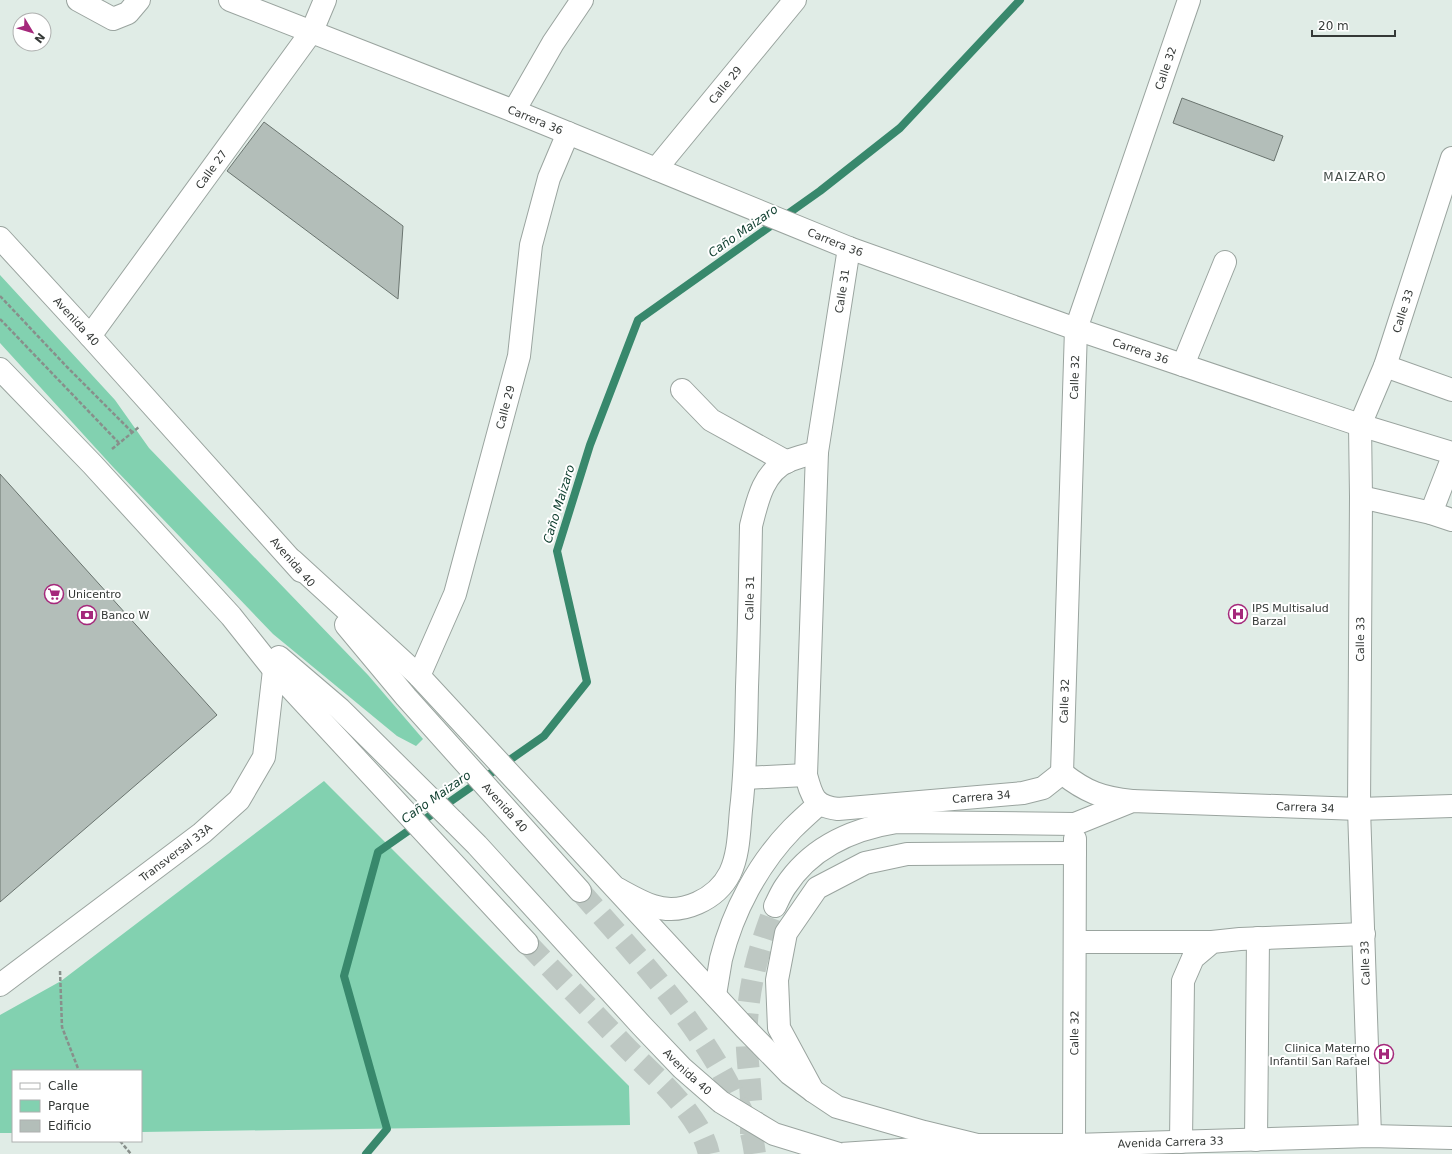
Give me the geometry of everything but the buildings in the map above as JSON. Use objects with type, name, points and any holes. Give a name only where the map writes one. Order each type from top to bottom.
[{"type":"main road","points":[[78,0],[113,19],[128,13],[139,0]]},
{"type":"main road","name":"Carrera 36","points":[[230,0],[514,111],[849,248],[1076,329],[1360,425],[1452,453]]},
{"type":"main road","name":"Calle 27","points":[[90,336],[312,31],[325,0]]},
{"type":"main road","points":[[514,111],[553,43],[582,0]]},
{"type":"main road","name":"Calle 29","points":[[656,169],[795,0]]},
{"type":"main road","name":"Calle 32","points":[[1062,773],[1076,329],[1189,0]]},
{"type":"main road","name":"Calle 29","points":[[419,676],[455,594],[519,356],[531,245],[549,178],[568,133]]},
{"type":"main road","name":"Calle 33","points":[[1370,1136],[1359,810],[1360,425],[1385,366],[1452,158]]},
{"type":"main road","name":"Avenida 40","points":[[0,238],[292,560],[406,697],[580,891]]},
{"type":"main road","name":"Calle 31","points":[[819,804],[813,798],[806,775],[818,452],[849,248]]},
{"type":"main road","points":[[1183,365],[1225,262]]},
{"type":"main road","points":[[1385,366],[1452,390]]},
{"type":"main road","points":[[0,369],[92,464],[231,616],[274,670],[527,943]]},
{"type":"main road","points":[[682,390],[711,420],[786,462]]},
{"type":"main road","name":"Calle 31","points":[[613,886],[654,907],[677,908],[688,906],[708,898],[730,873],[736,852],[745,778],[751,526],[759,496],[766,481],[772,473],[786,462],[818,452]]},
{"type":"main road","points":[[1431,513],[1452,459]]},
{"type":"main road","points":[[1361,497],[1431,513],[1452,520]]},
{"type":"main road","points":[[292,560],[419,676],[745,1028],[790,1074],[837,1107],[977,1145]]},
{"type":"main road","name":"Avenida 40","points":[[231,616],[340,709],[428,795],[477,845],[682,1068],[721,1102],[774,1134],[840,1154]]},
{"type":"main road","name":"Transversal 33A","points":[[0,985],[202,833],[239,800],[264,757],[274,670]]},
{"type":"main road","name":"Carrera 34","points":[[819,804],[838,808],[1023,793],[1043,788],[1062,773],[1077,785],[1094,794],[1113,799],[1132,801],[1359,810],[1452,806]]},
{"type":"main road","points":[[745,778],[806,775]]},
{"type":"main road","name":"Carrera 34","points":[[1075,824],[1132,801]]},
{"type":"main road","points":[[715,995],[726,944],[733,923],[748,889],[768,857],[792,829],[819,804]]},
{"type":"main road","points":[[775,906],[785,887],[799,870],[816,854],[834,842],[854,832],[875,826],[897,822],[1075,824]]},
{"type":"main road","name":"Calle 32","points":[[1074,1145],[1075,824]]},
{"type":"main road","points":[[813,1091],[779,1028],[777,980],[786,933],[817,888],[865,863],[907,854],[1075,853]]},
{"type":"main road","points":[[1075,942],[1212,942],[1258,938],[1364,934]]},
{"type":"main road","points":[[1256,1140],[1258,938]]},
{"type":"main road","points":[[1181,1142],[1183,981],[1193,958],[1212,942]]},
{"type":"main road","name":"Avenida Carrera 33","points":[[840,1154],[977,1145],[1074,1145],[1370,1136],[1452,1138]]},
{"type":"path","points":[[0,296],[67,367],[132,432]]},
{"type":"path","points":[[0,318],[119,443]]},
{"type":"path","points":[[92,464],[159,412]]},
{"type":"path","points":[[59,941],[62,1027],[79,1070]]},
{"type":"path","points":[[121,1142],[131,1154]]},
{"type":"green space","points":[[0,275],[115,400],[149,448],[368,675],[423,739],[416,746],[397,736],[273,634],[113,467],[0,343]]},
{"type":"green space","points":[[324,781],[629,1086],[630,1125],[142,1132],[142,1070],[12,1070],[12,1133],[0,1133],[0,1015],[61,981]]},
{"type":"waterway","name":"Caño Maizaro","points":[[366,1154],[387,1129],[344,976],[378,852],[544,736],[587,682],[557,551],[590,445],[638,320],[820,191],[900,128],[1020,0]]},
{"type":"tunnel","points":[[580,891],[662,986],[699,1036],[716,1062],[742,1111],[751,1133],[755,1154]]},
{"type":"tunnel","points":[[751,1134],[751,1104],[747,1041],[748,1006],[756,962],[775,906]]},
{"type":"tunnel","points":[[527,943],[675,1096],[696,1124],[704,1139],[709,1154]]},
{"type":"place","name":"Unicentro","points":[[54,594]]},
{"type":"place","name":"IPS Multisalud Barzal","points":[[1238,614]]},
{"type":"place","name":"Banco W","points":[[87,615]]},
{"type":"place","name":"Clinica Materno Infantil San Rafael","points":[[1384,1054]]},
{"type":"district","name":"MAIZARO","points":[[1355,177]]}]
